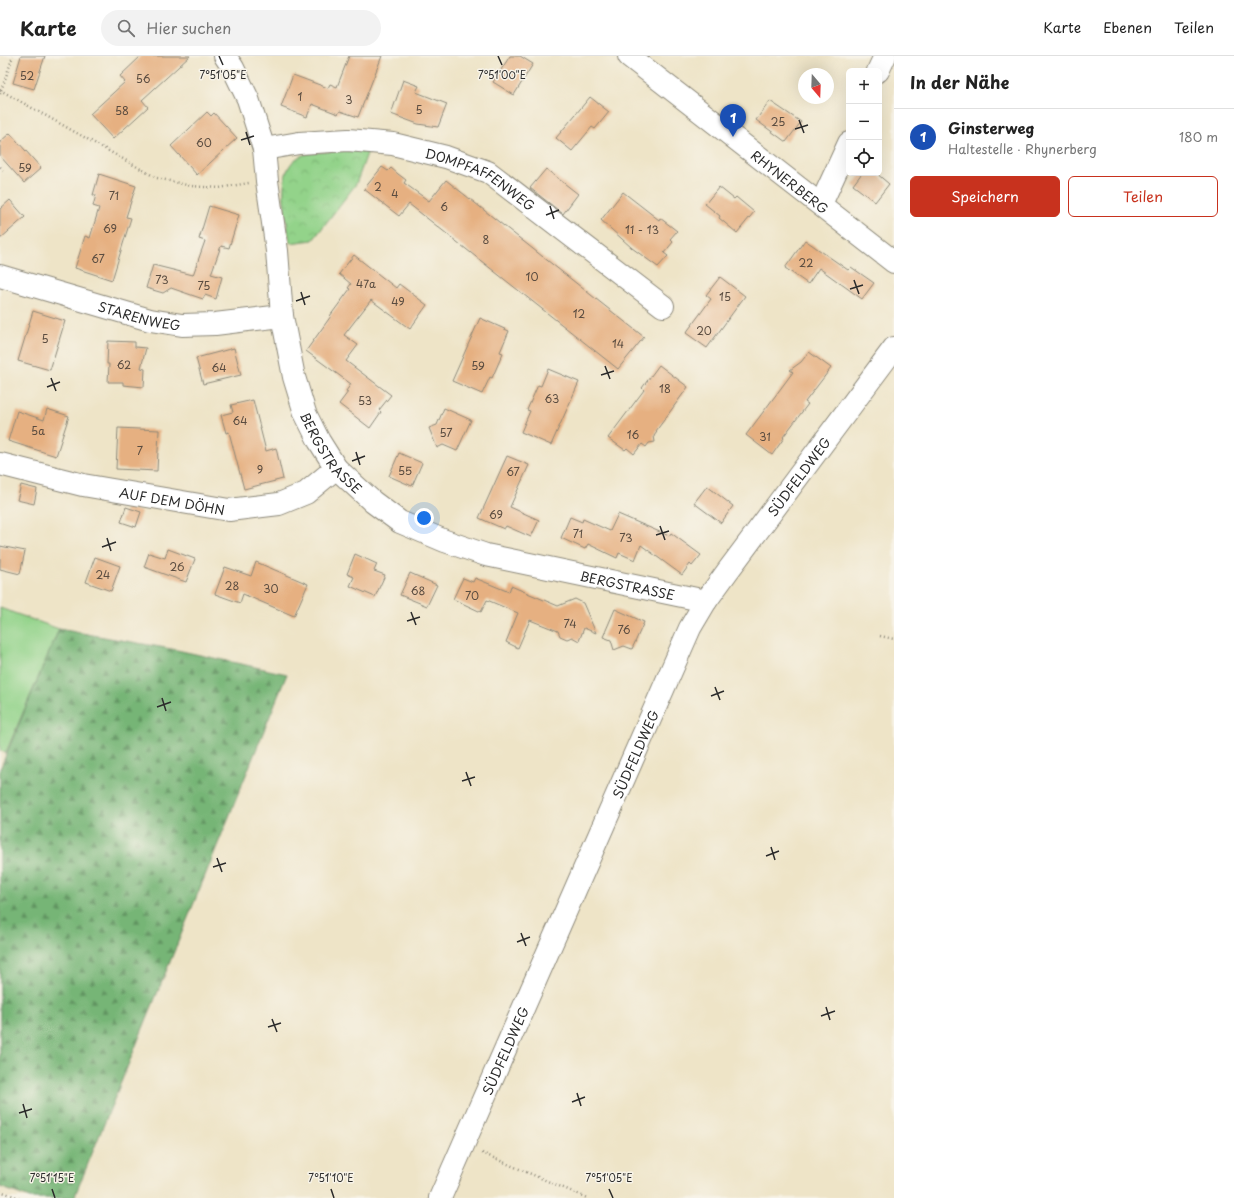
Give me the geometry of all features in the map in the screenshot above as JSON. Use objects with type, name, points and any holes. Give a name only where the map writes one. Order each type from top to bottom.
[{"type":"street","name":"BERGSTRASSE","points":[[225,56],[233,68],[248,99],[264,149],[267,181],[278,251],[282,316],[294,377],[305,413],[336,468],[374,502],[400,522],[445,541],[486,555],[706,601]]},
{"type":"street","name":"RHYNERBERG","points":[[629,56],[894,262]]},
{"type":"street","points":[[879,68],[885,56]]},
{"type":"street","name":"DOMPFAFFENWEG","points":[[264,149],[299,143],[348,140],[393,144],[446,156],[488,172],[663,306]]},
{"type":"street","points":[[821,204],[846,150]]},
{"type":"street","name":"STARENWEG","points":[[0,276],[150,320],[176,324],[215,324],[282,316]]},
{"type":"street","name":"SÜDFELDWEG","points":[[440,1198],[690,628],[706,601],[894,348]]},
{"type":"street","name":"AUF DEM DÖHN","points":[[0,464],[83,484],[229,510],[279,504],[306,493],[336,468]]},
{"type":"path","points":[[0,94],[13,56]]},
{"type":"path","points":[[1,90],[157,178],[191,186],[219,188],[267,181]]},
{"type":"path","points":[[0,167],[3,170]]},
{"type":"path","points":[[880,636],[894,639]]},
{"type":"path","points":[[463,1145],[587,1198]]},
{"type":"path","points":[[0,1191],[19,1198]]},
{"type":"green space","points":[[344,150],[368,151],[356,184],[313,240],[290,243],[284,194],[284,181],[287,170],[293,161],[303,155]]},
{"type":"green space","points":[[0,608],[59,629],[6,752],[0,751]]},
{"type":"green space","points":[[59,629],[177,650],[287,674],[74,1198],[30,1198],[0,1187],[0,769]]},
{"type":"building","points":[[21,56],[45,56],[34,89],[13,83]]},
{"type":"building","points":[[141,56],[190,56],[142,100],[148,107],[113,139],[90,114],[125,82],[120,76]]},
{"type":"building","points":[[349,56],[382,56],[358,117],[340,111],[338,114],[312,104],[307,117],[281,107],[293,75],[328,88],[330,84],[337,87]]},
{"type":"building","points":[[510,56],[520,56],[533,64],[514,95],[493,82]]},
{"type":"building","points":[[403,80],[419,86],[416,92],[447,104],[438,127],[418,124],[391,114]]},
{"type":"building","points":[[590,97],[609,112],[595,129],[592,127],[572,151],[556,138]]},
{"type":"building","points":[[770,101],[801,122],[786,142],[756,120]]},
{"type":"building","points":[[207,112],[211,116],[214,113],[237,138],[197,175],[171,146]]},
{"type":"building","points":[[10,133],[41,168],[24,183],[0,156],[0,142]]},
{"type":"building","points":[[382,167],[388,171],[391,168],[406,180],[404,183],[429,201],[446,180],[644,337],[618,369],[409,204],[399,216],[364,189]]},
{"type":"building","points":[[546,169],[578,194],[563,214],[530,188]]},
{"type":"building","points":[[99,174],[136,186],[126,217],[131,218],[112,280],[75,268],[85,236],[90,238],[99,208],[93,206],[96,195],[93,195]]},
{"type":"building","points":[[860,176],[880,176],[889,184],[875,202],[853,185]]},
{"type":"building","points":[[719,187],[734,199],[736,197],[754,212],[737,233],[705,204]]},
{"type":"building","points":[[623,192],[659,220],[660,218],[677,231],[670,239],[673,242],[664,253],[668,256],[658,267],[632,248],[601,220]]},
{"type":"building","points":[[10,200],[25,217],[0,239],[0,209]]},
{"type":"building","points":[[209,206],[239,215],[229,248],[221,246],[211,274],[222,277],[216,299],[205,295],[203,299],[171,288],[163,293],[146,288],[153,265],[193,275],[205,241],[199,239]]},
{"type":"building","points":[[805,240],[848,270],[851,267],[874,283],[862,299],[819,268],[808,284],[785,268]]},
{"type":"building","points":[[354,255],[396,288],[399,284],[427,305],[410,329],[371,300],[344,335],[358,345],[346,361],[391,395],[379,410],[381,412],[370,428],[339,404],[348,392],[346,391],[351,384],[306,351],[350,289],[348,288],[351,284],[339,274]]},
{"type":"building","points":[[720,277],[745,296],[707,348],[686,333],[711,299],[706,295]]},
{"type":"building","points":[[33,311],[65,321],[50,370],[18,361]]},
{"type":"building","points":[[480,318],[509,331],[500,352],[503,353],[492,378],[490,377],[482,394],[452,381]]},
{"type":"building","points":[[108,341],[135,342],[135,347],[146,348],[141,368],[145,369],[144,387],[123,385],[123,382],[108,382]]},
{"type":"building","points":[[234,348],[241,375],[203,384],[196,358]]},
{"type":"building","points":[[809,352],[831,368],[805,402],[808,404],[783,437],[784,438],[772,455],[746,435],[793,372],[790,370],[801,362]]},
{"type":"building","points":[[659,365],[688,387],[656,431],[657,432],[654,436],[655,442],[649,443],[646,447],[642,444],[634,454],[627,448],[625,450],[608,438],[644,390],[642,388]]},
{"type":"building","points":[[548,369],[579,382],[551,445],[521,432],[530,411],[527,410],[538,385],[541,386]]},
{"type":"building","points":[[253,400],[266,451],[276,448],[283,479],[244,489],[229,432],[226,433],[221,415],[233,412],[231,405]]},
{"type":"building","points":[[444,408],[471,420],[457,451],[443,445],[437,448],[429,428],[437,425]]},
{"type":"building","points":[[47,409],[69,416],[56,456],[8,441],[17,411],[44,420]]},
{"type":"building","points":[[118,428],[159,430],[157,471],[116,469]]},
{"type":"building","points":[[399,453],[422,463],[412,486],[389,476]]},
{"type":"building","points":[[507,456],[529,465],[510,507],[539,520],[531,537],[506,526],[504,529],[479,518]]},
{"type":"building","points":[[21,485],[37,489],[34,504],[17,500]]},
{"type":"building","points":[[707,486],[733,506],[721,523],[694,503]]},
{"type":"building","points":[[126,507],[141,512],[136,527],[121,522]]},
{"type":"building","points":[[618,514],[669,536],[671,533],[701,555],[692,566],[690,564],[682,575],[641,545],[635,560],[619,553],[617,558],[588,544],[585,549],[561,538],[570,517],[582,522],[583,519],[610,531]]},
{"type":"building","points":[[0,546],[25,551],[20,574],[0,569]]},
{"type":"building","points":[[168,549],[195,559],[186,582],[144,567],[149,553],[165,558]]},
{"type":"building","points":[[355,554],[377,564],[374,571],[385,575],[375,597],[350,586],[354,577],[347,574]]},
{"type":"building","points":[[95,557],[120,566],[111,591],[86,582]]},
{"type":"building","points":[[256,562],[308,584],[294,616],[243,594],[240,603],[215,594],[225,567],[251,576]]},
{"type":"building","points":[[410,573],[437,585],[427,606],[400,595]]},
{"type":"building","points":[[463,578],[473,582],[475,578],[509,592],[511,586],[558,606],[575,599],[583,603],[596,633],[584,628],[579,641],[572,637],[567,639],[560,636],[558,631],[530,620],[518,648],[506,642],[518,613],[487,600],[481,612],[453,599]]},
{"type":"building","points":[[615,609],[644,622],[632,649],[624,646],[614,650],[611,640],[603,637]]},
{"type":"place","name":"Ginsterweg","points":[[733,137]]}]
